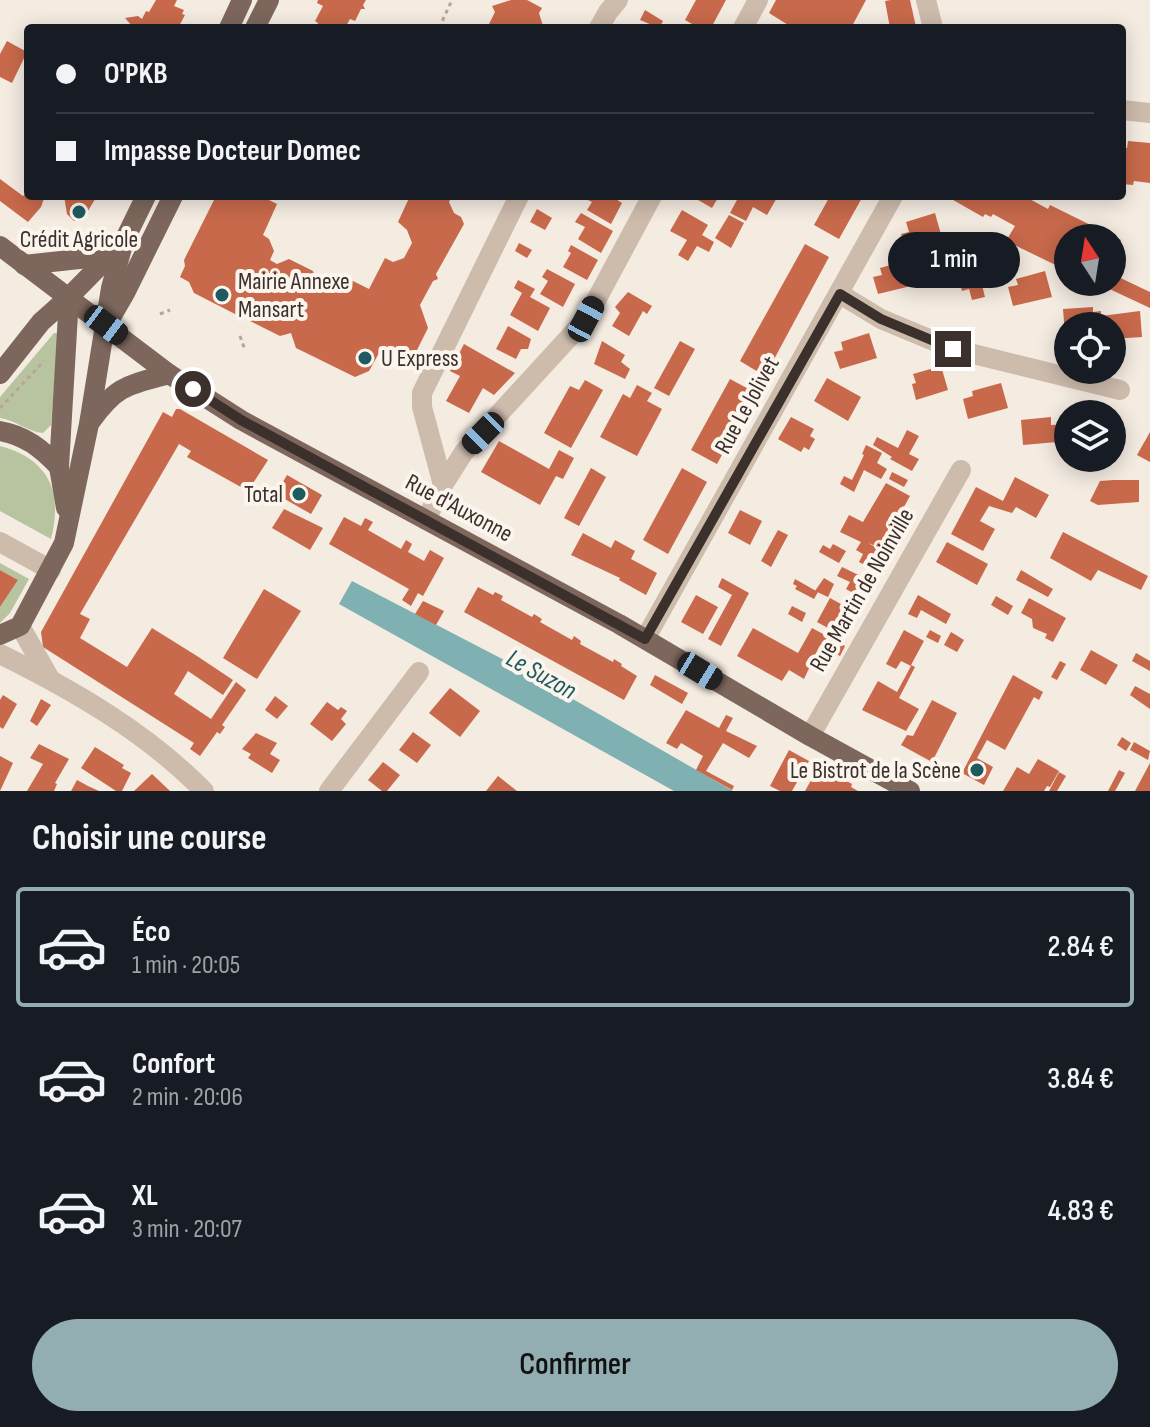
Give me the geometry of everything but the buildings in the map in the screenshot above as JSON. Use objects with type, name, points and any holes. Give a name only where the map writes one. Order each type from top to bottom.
[{"type":"main road","points":[[231,24],[242,0]]},
{"type":"main road","points":[[257,24],[269,0]]},
{"type":"main road","points":[[0,635],[20,626],[64,543],[89,424],[111,288],[124,241],[144,200]]},
{"type":"main road","points":[[106,325],[171,200]]},
{"type":"main road","points":[[0,374],[41,322],[124,241]]},
{"type":"main road","name":"Rue d'Auxonne","points":[[0,246],[169,374],[241,420],[645,639],[910,791]]},
{"type":"main road","points":[[24,265],[107,256]]},
{"type":"main road","points":[[68,525],[65,488],[59,467],[69,297]]},
{"type":"main road","points":[[89,424],[115,391],[169,374]]},
{"type":"main road","points":[[0,431],[36,445],[59,467]]},
{"type":"street","points":[[602,24],[618,0]]},
{"type":"street","points":[[745,24],[758,0]]},
{"type":"street","points":[[926,0],[932,24]]},
{"type":"street","points":[[1126,110],[1150,113]]},
{"type":"street","points":[[443,485],[422,407],[422,393],[517,200]]},
{"type":"street","points":[[426,520],[464,452],[586,319],[650,200]]},
{"type":"street","name":"Rue Le Jolivet","points":[[645,639],[891,200]]},
{"type":"street","points":[[840,294],[881,319],[953,349],[1120,390]]},
{"type":"street","points":[[428,466],[443,485]]},
{"type":"street","name":"Rue Martin de Noinville","points":[[810,736],[961,470]]},
{"type":"street","points":[[0,542],[51,570]]},
{"type":"street","points":[[20,626],[50,679]]},
{"type":"street","points":[[0,654],[50,679],[147,740],[204,791]]},
{"type":"street","points":[[329,791],[419,672]]},
{"type":"path","points":[[441,24],[452,0]]},
{"type":"path","points":[[160,314],[170,310]]},
{"type":"path","points":[[240,336],[245,350]]},
{"type":"path","points":[[0,408],[54,351]]},
{"type":"green space","points":[[54,333],[58,337],[51,425],[43,433],[0,418],[0,397]]},
{"type":"green space","points":[[0,446],[30,459],[48,480],[55,506],[51,539],[0,511]]},
{"type":"green space","points":[[0,563],[29,579],[10,613],[0,623],[0,607],[18,580],[0,570]]},
{"type":"water","name":"Le Suzon","points":[[352,581],[510,663],[733,791],[674,791],[339,604]]},
{"type":"place","name":"Crédit Agricole","points":[[79,212]]},
{"type":"place","name":"Mairie Annexe Mansart","points":[[222,295]]},
{"type":"place","name":"U Express","points":[[365,358]]},
{"type":"place","name":"Total","points":[[299,494]]},
{"type":"place","name":"Le Bistrot de la Scène","points":[[977,770]]},
{"type":"route","points":[[193,389],[241,420],[645,639],[840,294],[881,319],[953,349]]}]
